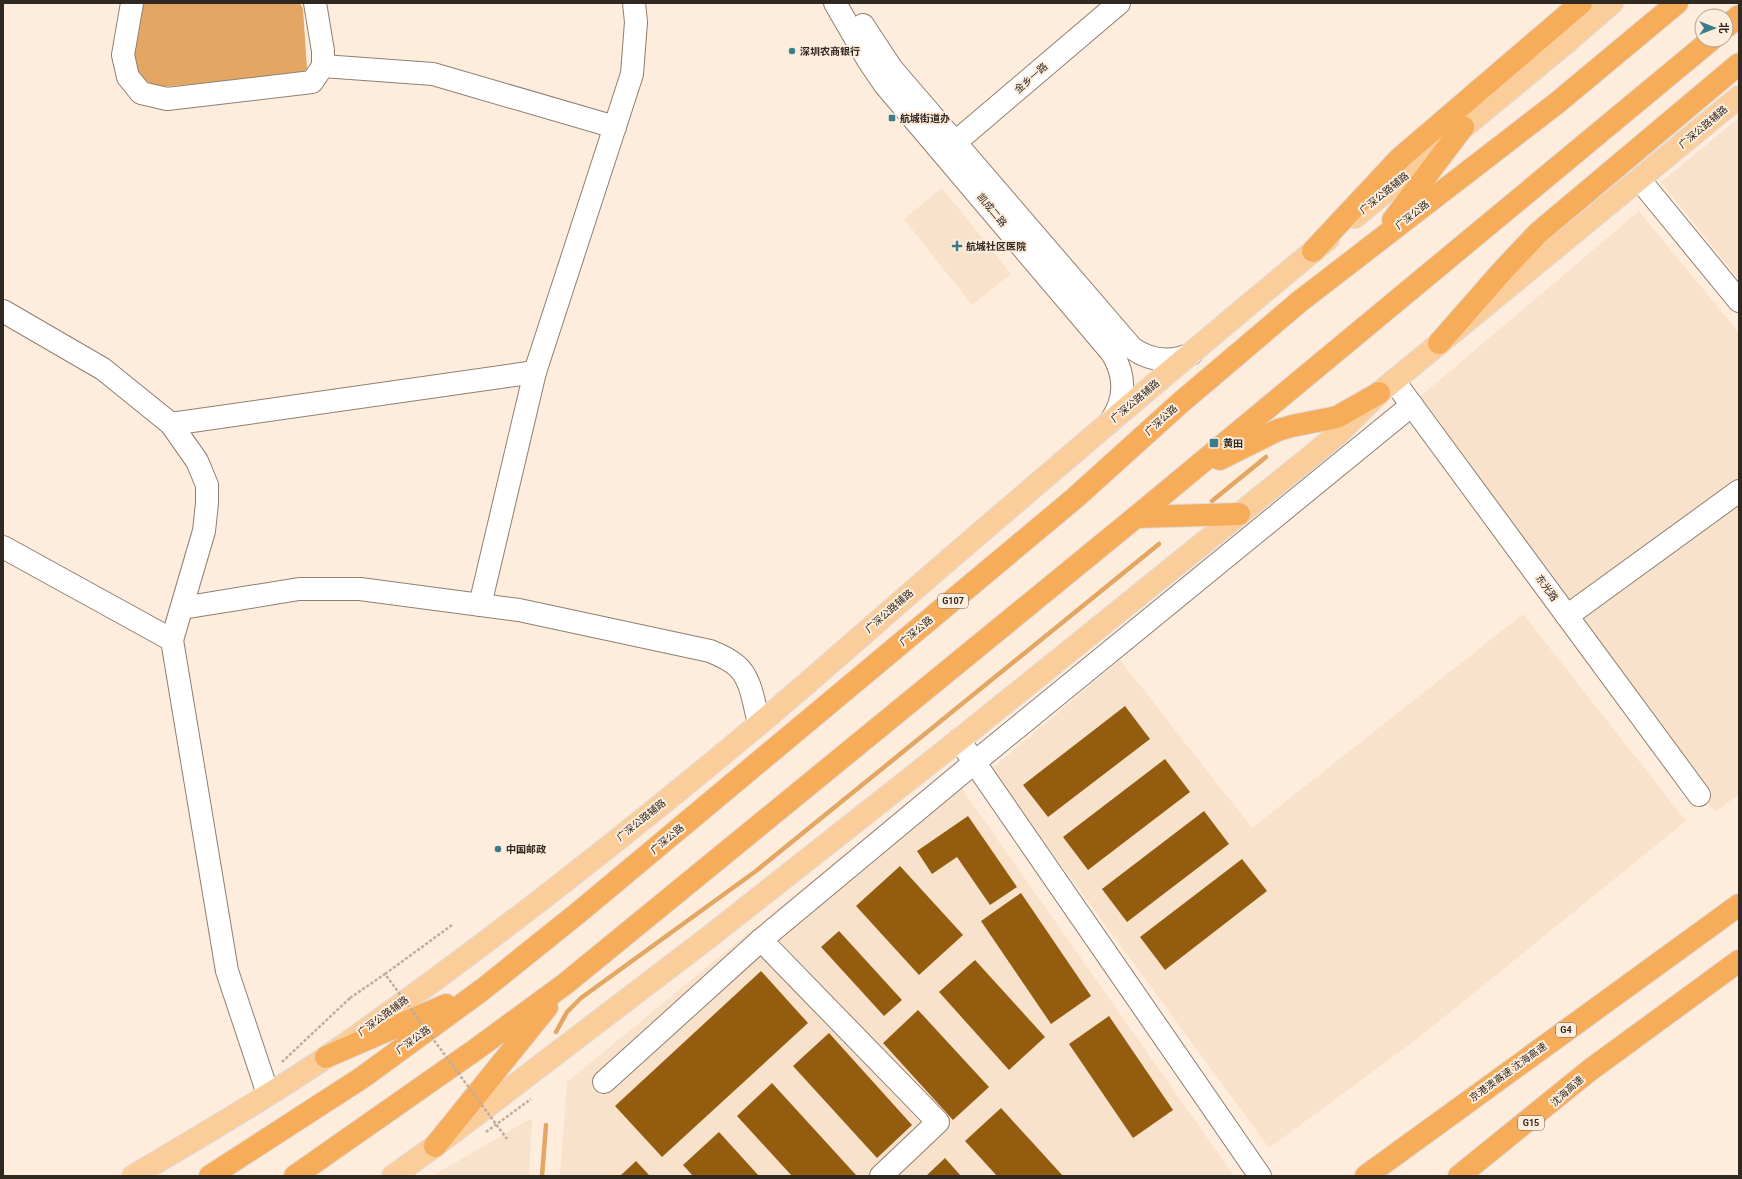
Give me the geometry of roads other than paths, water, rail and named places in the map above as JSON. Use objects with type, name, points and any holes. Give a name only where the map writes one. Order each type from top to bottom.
[{"type":"highway","points":[[1313,251],[1400,158],[1581,3]]},
{"type":"highway","name":"广深公路","points":[[210,1176],[362,1077],[482,990],[584,908],[1075,498],[1179,404],[1299,302],[1556,103],[1678,3]]},
{"type":"highway","points":[[295,1176],[469,1055],[565,984],[1136,517],[1703,48]]},
{"type":"highway","points":[[1439,343],[1538,232],[1739,64]]},
{"type":"highway","points":[[1375,244],[1463,127]]},
{"type":"highway","points":[[1172,487],[1266,435],[1292,426],[1329,420],[1337,417],[1386,387]]},
{"type":"highway","points":[[1136,517],[1239,514]]},
{"type":"highway","name":"京港澳高速 沈海高速","points":[[1394,1156],[1739,904]]},
{"type":"highway","points":[[1459,1176],[1590,1070],[1739,961]]},
{"type":"highway","points":[[435,1146],[565,984]]},
{"type":"highway","points":[[326,1057],[482,990]]},
{"type":"highway","name":"沈海高速","points":[[1472,1176],[1590,1070]]},
{"type":"highway","points":[[1366,1176],[1394,1156]]},
{"type":"highway","name":"G4","points":[[1371,1176],[1394,1156]]},
{"type":"main road","name":"广深公路辅路","points":[[133,1176],[196,1139],[326,1057],[494,935],[628,832],[760,724],[1110,422],[1313,251],[1612,3]]},
{"type":"main road","name":"广深公路辅路","points":[[393,1176],[435,1146],[713,934],[959,740],[1335,436],[1386,387],[1739,97]]},
{"type":"street","points":[[132,3],[123,54],[128,77],[141,92],[167,99],[312,82],[323,66],[323,51],[315,3]]},
{"type":"street","points":[[480,605],[535,372],[632,74],[636,22],[634,3]]},
{"type":"street","name":"凯成二路","points":[[835,3],[868,60],[885,85],[949,148],[1132,348],[1143,355],[1161,360],[1174,360],[1191,354]]},
{"type":"street","name":"凯成二路","points":[[851,3],[863,25],[892,69],[949,148],[1112,353],[1120,368],[1123,391],[1120,407],[1110,422]]},
{"type":"street","name":"金乡一路","points":[[949,148],[1119,3]]},
{"type":"street","points":[[323,66],[433,74],[615,127]]},
{"type":"street","points":[[1640,179],[1739,301]]},
{"type":"street","points":[[3,311],[103,369],[171,424],[198,461],[206,485],[207,503],[204,531],[172,640],[227,971],[268,1094]]},
{"type":"street","points":[[171,424],[535,372]]},
{"type":"street","name":"东光路","points":[[1386,387],[1412,404],[1699,795]]},
{"type":"street","points":[[604,1082],[761,940],[975,762],[1412,404]]},
{"type":"street","points":[[1567,616],[1739,491]]},
{"type":"street","points":[[3,547],[172,640]]},
{"type":"street","points":[[182,608],[299,589],[360,589],[519,610],[710,651],[727,658],[738,667],[747,681],[760,724]]},
{"type":"street","points":[[959,740],[1260,1176]]},
{"type":"street","points":[[761,940],[938,1122],[881,1176]]},
{"type":"waterway","points":[[1212,501],[1266,457]]},
{"type":"waterway","points":[[556,1032],[567,1012],[581,998],[756,871],[1159,544]]},
{"type":"waterway","points":[[542,1176],[546,1125]]},
{"type":"place","name":"深圳农商银行","points":[[792,51]]},
{"type":"place","name":"航城街道办","points":[[892,118]]},
{"type":"place","name":"航城社区医院","points":[[957,246]]},
{"type":"place","name":"黄田","points":[[1214,443]]},
{"type":"place","name":"中国邮政","points":[[498,849]]}]
